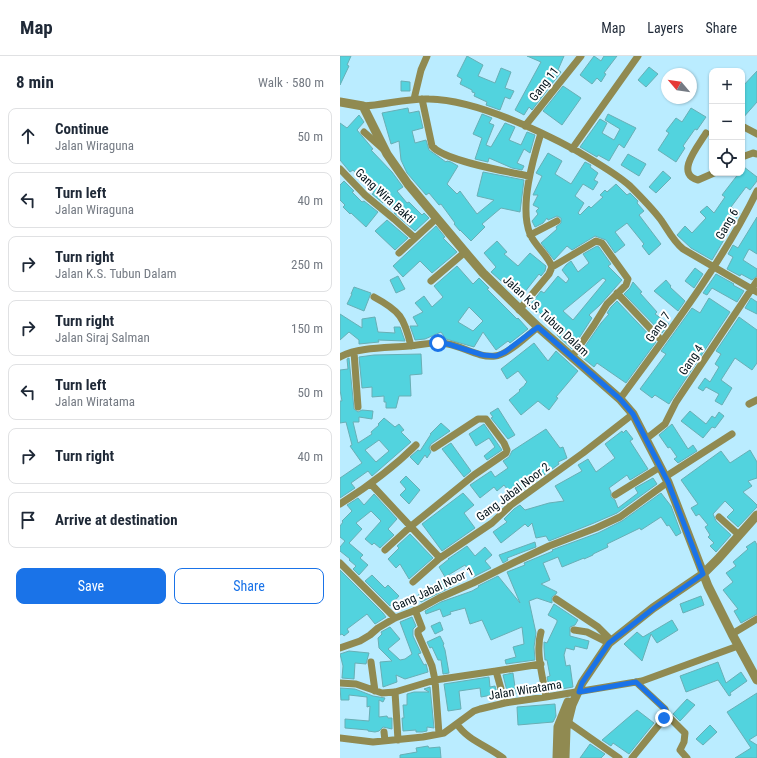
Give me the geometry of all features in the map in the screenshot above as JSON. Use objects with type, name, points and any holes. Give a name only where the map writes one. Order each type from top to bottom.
[{"type":"street","points":[[414,99],[421,70],[427,56]]},
{"type":"street","name":"Gang 11","points":[[525,126],[581,56]]},
{"type":"street","points":[[572,149],[638,56]]},
{"type":"street","points":[[340,102],[363,106],[388,104],[414,99],[443,100],[479,108],[541,133],[604,167],[623,181],[649,206],[679,246],[713,268],[754,291]]},
{"type":"street","points":[[422,99],[432,146],[437,151],[456,159],[505,172],[529,176]]},
{"type":"street","name":"Jalan K.S. Tubun Dalam","points":[[363,106],[387,154],[408,184],[465,252],[519,310],[620,399],[633,414],[666,480],[703,574],[738,646],[757,680]]},
{"type":"street","points":[[745,128],[757,134]]},
{"type":"street","points":[[364,132],[387,154]]},
{"type":"street","points":[[541,133],[529,176],[527,219],[530,235],[552,267]]},
{"type":"street","points":[[706,133],[688,163],[688,172],[692,177],[698,180],[709,175]]},
{"type":"street","points":[[745,156],[753,153],[757,154]]},
{"type":"street","name":"Gang Wira Bakti","points":[[340,169],[366,195],[415,238]]},
{"type":"street","name":"Gang 6","points":[[713,268],[743,219],[757,191]]},
{"type":"street","points":[[398,253],[437,218]]},
{"type":"street","points":[[530,235],[557,220]]},
{"type":"street","points":[[519,310],[549,274],[552,267],[596,241],[602,243],[628,279],[626,285],[607,304],[572,357]]},
{"type":"street","points":[[431,281],[465,252]]},
{"type":"street","name":"Gang 7","points":[[620,399],[713,268]]},
{"type":"street","name":"Gang 4","points":[[646,439],[665,424],[676,402],[754,291],[757,281]]},
{"type":"street","points":[[617,293],[662,341]]},
{"type":"street","points":[[374,297],[398,313],[405,326],[411,346]]},
{"type":"street","points":[[340,357],[354,352],[432,343],[444,343],[477,353],[496,356],[505,352],[538,327]]},
{"type":"street","points":[[354,352],[358,407]]},
{"type":"street","points":[[749,404],[757,400]]},
{"type":"street","name":"Gang Jabal Noor 2","points":[[413,582],[440,558],[492,523],[514,503],[584,453],[633,414]]},
{"type":"street","points":[[385,550],[410,527],[474,475],[506,453],[507,450],[504,443],[486,419],[482,418],[478,419],[434,448]]},
{"type":"street","name":"Gang Jabal Noor 1","points":[[340,648],[364,639],[378,628],[395,618],[473,583],[537,551],[620,517],[666,480],[732,434]]},
{"type":"street","points":[[340,504],[371,484],[416,445]]},
{"type":"street","points":[[615,496],[660,467]]},
{"type":"street","points":[[371,484],[440,558]]},
{"type":"street","points":[[556,758],[557,732],[572,705],[578,689],[610,642],[654,608],[703,574],[757,515]]},
{"type":"street","points":[[720,517],[739,535]]},
{"type":"street","points":[[340,563],[395,618]]},
{"type":"street","points":[[556,600],[598,627],[610,642]]},
{"type":"street","points":[[415,610],[422,628],[418,631],[418,634],[432,666],[435,680],[439,734]]},
{"type":"street","points":[[732,634],[757,618]]},
{"type":"street","points":[[574,630],[587,632],[610,642]]},
{"type":"street","points":[[541,632],[539,645],[546,697]]},
{"type":"street","name":"Jalan Wiratama","points":[[340,738],[360,742],[385,741],[439,734],[448,731],[474,711],[504,703],[546,697],[578,689],[651,679],[738,646]]},
{"type":"street","points":[[371,662],[375,691]]},
{"type":"street","points":[[340,682],[356,684],[382,693],[395,692],[435,680],[541,664]]},
{"type":"street","points":[[496,671],[504,703]]},
{"type":"street","points":[[636,682],[665,709],[667,714],[685,733],[684,742],[680,750],[687,758]]},
{"type":"street","points":[[395,692],[398,740]]},
{"type":"street","points":[[632,758],[667,714]]},
{"type":"street","points":[[564,720],[565,758]]},
{"type":"street","points":[[564,720],[619,758]]},
{"type":"street","points":[[457,724],[460,730],[467,736],[503,758]]},
{"type":"street","points":[[384,732],[385,741]]},
{"type":"building","points":[[340,56],[351,56],[347,65],[349,66],[340,85]]},
{"type":"building","points":[[467,56],[483,65],[478,76],[495,83],[501,68],[511,72],[505,88],[514,91],[510,99],[505,97],[500,110],[486,105],[487,102],[474,96],[475,93],[472,92],[472,90],[460,84],[462,79],[457,76]]},
{"type":"building","points":[[527,56],[564,56],[558,70],[561,72],[532,110],[529,107],[524,115],[515,110],[541,62]]},
{"type":"building","points":[[594,56],[601,61],[604,56],[617,56],[604,73],[606,74],[601,82],[597,78],[592,84],[580,75]]},
{"type":"building","points":[[649,67],[658,74],[646,87],[638,80]]},
{"type":"building","points":[[757,71],[757,102],[745,116],[745,104],[745,84]]},
{"type":"building","points":[[401,81],[410,82],[410,91],[401,91]]},
{"type":"building","points":[[563,86],[581,98],[562,125],[543,111]]},
{"type":"building","points":[[408,108],[409,113],[419,111],[423,128],[412,131],[415,143],[426,140],[429,150],[446,162],[451,162],[458,166],[447,184],[457,194],[460,191],[477,214],[494,200],[477,196],[483,172],[524,180],[520,212],[501,208],[482,224],[485,227],[471,241],[460,231],[441,204],[439,205],[429,193],[426,195],[407,173],[401,160],[399,141],[391,144],[382,113]]},
{"type":"building","points":[[691,108],[706,117],[683,146],[685,148],[676,162],[658,150],[669,133],[666,131],[676,118],[682,122]]},
{"type":"building","points":[[482,114],[492,118],[489,123],[494,125],[486,145],[491,147],[505,123],[515,127],[509,140],[521,145],[527,132],[535,135],[530,153],[524,149],[517,163],[524,166],[522,170],[512,168],[489,158],[488,162],[475,159],[482,138],[473,134]]},
{"type":"building","points":[[608,114],[636,128],[624,148],[619,144],[609,161],[598,155],[597,157],[580,147],[600,119],[607,123],[602,133],[614,140],[620,129],[605,120]]},
{"type":"building","points":[[359,115],[364,122],[357,130],[373,149],[371,150],[392,172],[403,187],[397,191],[407,203],[409,202],[422,215],[424,213],[429,218],[415,231],[394,213],[396,211],[386,200],[383,203],[372,194],[374,193],[363,180],[353,170],[350,172],[340,160],[340,123],[347,128]]},
{"type":"building","points":[[548,153],[562,161],[555,174],[571,184],[585,162],[591,165],[590,167],[598,173],[594,180],[598,182],[593,190],[583,184],[575,196],[584,203],[578,213],[580,215],[589,206],[591,208],[603,197],[600,195],[605,190],[607,192],[616,184],[627,195],[630,193],[638,201],[637,203],[644,211],[639,215],[661,244],[649,255],[642,246],[644,244],[627,223],[615,232],[625,245],[615,253],[606,240],[595,236],[572,250],[567,246],[554,260],[541,243],[557,229],[556,227],[561,223],[561,218],[557,216],[548,220],[547,218],[543,223],[535,227],[532,221],[538,214],[536,211],[539,208],[533,205],[538,195],[533,195],[542,176],[536,173]]},
{"type":"building","points":[[628,154],[646,164],[639,176],[621,165]]},
{"type":"building","points":[[745,168],[757,177],[757,181],[750,190],[746,187],[731,207],[740,213],[730,227],[731,228],[712,260],[691,248],[677,235],[685,226],[692,233],[706,218],[700,212],[707,206],[714,213],[725,197],[722,195],[737,176],[745,176]]},
{"type":"building","points":[[663,171],[671,178],[656,193],[649,187]]},
{"type":"building","points":[[344,181],[362,202],[364,201],[378,212],[366,227],[343,207],[345,205],[340,200],[340,185]]},
{"type":"building","points":[[757,217],[757,254],[749,249],[743,260],[757,269],[757,276],[752,280],[727,269],[733,257],[728,254],[733,245],[738,248]]},
{"type":"building","points":[[387,220],[408,238],[395,250],[375,231]]},
{"type":"building","points":[[436,226],[445,237],[443,238],[457,252],[432,273],[420,261],[403,277],[393,266]]},
{"type":"building","points":[[497,241],[507,252],[504,254],[518,266],[530,253],[546,266],[545,271],[541,276],[539,274],[524,293],[521,290],[519,294],[491,272],[496,267],[484,253]]},
{"type":"building","points":[[597,246],[599,247],[611,264],[608,266],[622,280],[589,315],[592,318],[572,349],[557,335],[561,330],[530,305],[541,291],[544,293],[558,276],[566,283],[569,279],[562,270],[571,261],[578,272],[589,263],[583,254]],"holes":[[[603,278],[606,280],[573,320],[563,311]]]},
{"type":"building","points":[[457,266],[473,284],[479,278],[489,288],[487,289],[528,329],[510,343],[508,341],[496,350],[483,332],[474,347],[446,339],[441,332],[425,339],[415,340],[410,326],[418,326],[413,317],[423,312],[415,303],[424,296],[432,307],[443,297],[434,286]],"holes":[[[469,307],[483,321],[473,331],[458,322]]]},
{"type":"building","points":[[695,268],[703,274],[694,288],[685,281]]},
{"type":"building","points":[[716,274],[744,291],[737,302],[712,288],[707,295],[703,293]]},
{"type":"building","points":[[398,276],[405,289],[396,293],[390,280]]},
{"type":"building","points":[[666,280],[671,286],[670,287],[685,301],[678,311],[654,291]]},
{"type":"building","points":[[633,282],[642,292],[640,293],[657,312],[655,314],[669,324],[662,333],[624,294]]},
{"type":"building","points":[[354,287],[371,293],[364,311],[347,304]]},
{"type":"building","points":[[709,298],[730,312],[669,404],[655,395],[652,398],[640,389],[666,354],[661,351],[692,308],[700,313]]},
{"type":"building","points":[[751,298],[757,302],[757,314],[745,308]]},
{"type":"building","points":[[617,301],[656,342],[626,383],[597,363],[594,367],[579,355],[609,314],[607,313],[611,307]]},
{"type":"building","points":[[340,314],[362,328],[362,319],[375,317],[378,332],[395,333],[394,327],[400,327],[405,341],[378,340],[379,342],[359,344],[359,340],[349,332],[340,340]]},
{"type":"building","points":[[739,317],[757,330],[757,363],[752,370],[735,358],[721,380],[732,388],[722,405],[715,401],[719,394],[706,387],[703,391],[698,388],[705,378],[710,382],[719,367],[715,364],[721,354],[716,351]]},
{"type":"building","points":[[534,343],[548,361],[556,351],[578,371],[556,397],[558,398],[549,410],[538,401],[521,415],[509,400],[520,391],[519,390],[527,382],[518,371],[507,379],[501,369]]},
{"type":"building","points":[[421,354],[422,374],[410,375],[411,396],[399,396],[396,408],[386,408],[384,396],[372,397],[372,387],[362,388],[359,357],[374,355]]},
{"type":"building","points":[[349,358],[354,409],[358,412],[362,410],[373,411],[372,419],[359,417],[359,422],[353,422],[358,443],[372,434],[371,432],[384,418],[395,427],[399,424],[404,430],[401,432],[411,442],[372,476],[368,471],[351,483],[355,488],[340,498],[340,478],[362,463],[350,446],[352,445],[346,422],[340,423],[340,401],[342,401],[340,390],[340,370],[348,369],[347,359]],"holes":[[[379,440],[389,451],[376,462],[365,450]]]},
{"type":"building","points":[[498,408],[515,435],[508,439],[491,418],[493,417],[490,413]]},
{"type":"building","points":[[690,411],[706,424],[712,416],[715,418],[719,412],[724,416],[715,428],[712,427],[703,438],[681,421]]},
{"type":"building","points":[[441,423],[450,431],[431,444],[429,448],[431,452],[427,458],[425,455],[418,465],[410,457],[418,450],[420,451],[430,434]]},
{"type":"building","points":[[484,424],[502,450],[487,460],[484,456],[495,447],[489,438],[476,446],[469,434]]},
{"type":"building","points":[[672,424],[688,449],[693,445],[697,451],[678,463],[674,459],[677,457],[670,447],[668,448],[659,435]]},
{"type":"building","points":[[546,429],[560,448],[563,447],[567,458],[558,462],[559,464],[513,497],[504,485],[497,491],[494,487],[480,498],[470,485],[491,471],[495,477],[508,468],[503,461],[509,457],[512,451]]},
{"type":"building","points":[[626,430],[633,439],[630,441],[648,469],[630,480],[627,475],[609,488],[611,497],[615,500],[618,508],[638,493],[635,488],[653,478],[657,484],[617,513],[549,541],[546,536],[536,538],[532,523],[528,527],[525,524],[501,543],[493,532],[507,522],[504,519],[514,509],[520,505],[525,510],[549,503],[564,501],[555,486],[582,471],[578,465],[588,459],[596,472],[615,458],[605,444],[622,431],[623,433]]},
{"type":"building","points":[[451,443],[471,471],[464,477],[442,449]]},
{"type":"building","points":[[750,450],[757,462],[757,478],[748,481],[752,486],[743,492],[757,505],[757,507],[738,527],[727,517],[734,510],[725,501],[713,514],[716,521],[731,535],[716,552],[710,546],[714,543],[708,537],[710,535],[705,527],[708,525],[699,514],[696,516],[691,508],[698,504],[681,480],[721,451],[730,463]]},
{"type":"building","points":[[406,476],[420,490],[409,504],[400,495],[406,489],[400,482]]},
{"type":"building","points":[[463,493],[474,505],[464,513],[475,528],[442,551],[422,524]]},
{"type":"building","points":[[661,493],[671,506],[681,533],[676,536],[669,525],[667,526],[661,517],[641,530],[640,528],[607,544],[608,547],[584,559],[562,567],[558,557],[543,563],[550,580],[541,584],[557,592],[552,597],[552,603],[537,598],[529,601],[536,633],[534,647],[535,660],[506,664],[505,660],[516,657],[513,647],[524,644],[522,627],[491,640],[482,620],[470,624],[465,608],[450,612],[451,614],[443,617],[440,609],[426,614],[425,611],[441,602],[472,591],[479,587],[478,586],[498,576],[520,603],[507,572],[525,565],[524,563],[553,551],[552,550],[598,533],[622,521]]},
{"type":"building","points":[[374,494],[397,519],[388,529],[394,535],[380,548],[374,543],[372,545],[365,539],[381,521],[371,511],[356,523],[362,529],[349,543],[363,555],[360,558],[368,565],[359,575],[353,569],[356,566],[340,551],[340,547],[345,541],[340,537],[340,526],[343,522],[342,521],[352,511],[347,505],[358,498],[364,505]]},
{"type":"building","points":[[410,534],[433,558],[409,579],[400,564],[396,568],[388,559],[399,548],[397,546]]},
{"type":"building","points":[[755,541],[757,545],[757,614],[741,623],[734,611],[738,609],[723,590],[733,582],[726,573],[736,566],[733,562],[748,549],[746,547]]},
{"type":"building","points":[[535,542],[536,547],[507,558],[508,560],[503,563],[499,555]]},
{"type":"building","points":[[467,546],[475,556],[485,547],[492,555],[485,561],[491,568],[473,577],[465,565],[445,577],[439,567]]},
{"type":"building","points":[[340,570],[386,617],[375,624],[367,614],[347,629],[349,632],[344,636],[342,634],[340,635]]},
{"type":"building","points":[[372,575],[385,588],[388,585],[399,596],[390,606],[365,581]]},
{"type":"building","points":[[450,578],[453,586],[421,602],[418,595],[439,585],[438,582]]},
{"type":"building","points":[[701,596],[704,605],[683,613],[680,604]]},
{"type":"building","points":[[554,604],[578,620],[575,625],[570,627],[570,636],[589,641],[587,649],[575,646],[574,650],[566,648],[564,655],[566,666],[570,665],[573,687],[550,691],[547,677],[550,676],[547,660],[545,660],[544,642],[547,643],[557,622],[557,620],[548,615]]},
{"type":"building","points":[[412,617],[416,626],[413,629],[413,636],[421,653],[418,654],[424,665],[426,664],[428,672],[405,679],[396,675],[397,682],[383,687],[380,662],[392,661],[379,648],[378,638],[382,634],[381,632],[390,627],[400,639],[388,649],[400,660],[405,659],[412,654],[400,622]]},
{"type":"building","points":[[672,620],[678,630],[657,643],[651,634],[642,661],[624,644],[637,632],[643,637]]},
{"type":"building","points":[[440,622],[443,630],[435,634],[431,626]]},
{"type":"building","points":[[440,636],[444,644],[449,673],[443,674],[441,660],[438,660],[432,647],[430,648],[427,642]]},
{"type":"building","points":[[349,651],[369,653],[366,664],[355,663],[354,679],[342,678],[343,666],[340,654]]},
{"type":"building","points":[[718,662],[726,683],[741,672],[747,681],[730,693],[731,695],[729,696],[718,680],[686,692],[680,676]]},
{"type":"building","points":[[513,673],[516,694],[508,695],[503,675]]},
{"type":"building","points":[[489,677],[490,687],[495,686],[497,694],[481,697],[480,688],[459,691],[461,709],[448,711],[444,684]]},
{"type":"building","points":[[430,687],[434,728],[427,727],[427,731],[422,732],[416,732],[416,730],[403,731],[403,705],[407,705],[407,694],[414,692],[429,692],[424,689]]},
{"type":"building","points":[[340,688],[355,689],[373,696],[385,698],[383,702],[379,700],[379,717],[387,716],[388,718],[392,718],[392,729],[383,727],[379,731],[375,732],[345,728],[345,719],[369,721],[370,706],[367,707],[367,697],[349,695],[349,700],[341,700]]},
{"type":"building","points":[[757,693],[757,735],[749,740],[757,745],[757,758],[735,758],[751,748],[727,712]]},
{"type":"building","points":[[687,699],[695,705],[680,721],[673,714]]},
{"type":"building","points":[[555,704],[556,716],[553,722],[518,725],[517,707]]},
{"type":"building","points":[[637,710],[654,723],[629,754],[613,743],[611,746],[602,740]]},
{"type":"building","points":[[710,725],[717,732],[703,745],[696,739]]},
{"type":"building","points":[[590,744],[605,754],[601,758],[580,758]]},
{"type":"building","points":[[428,746],[429,748],[440,747],[441,758],[400,758],[400,755],[417,752],[416,748]]},
{"type":"route","points":[[438,343],[448,344],[483,355],[496,356],[505,352],[538,327],[620,399],[633,414],[668,482],[703,574],[694,582],[654,608],[614,638],[604,649],[582,683],[579,692],[636,682],[665,709],[667,714],[664,718]]}]
